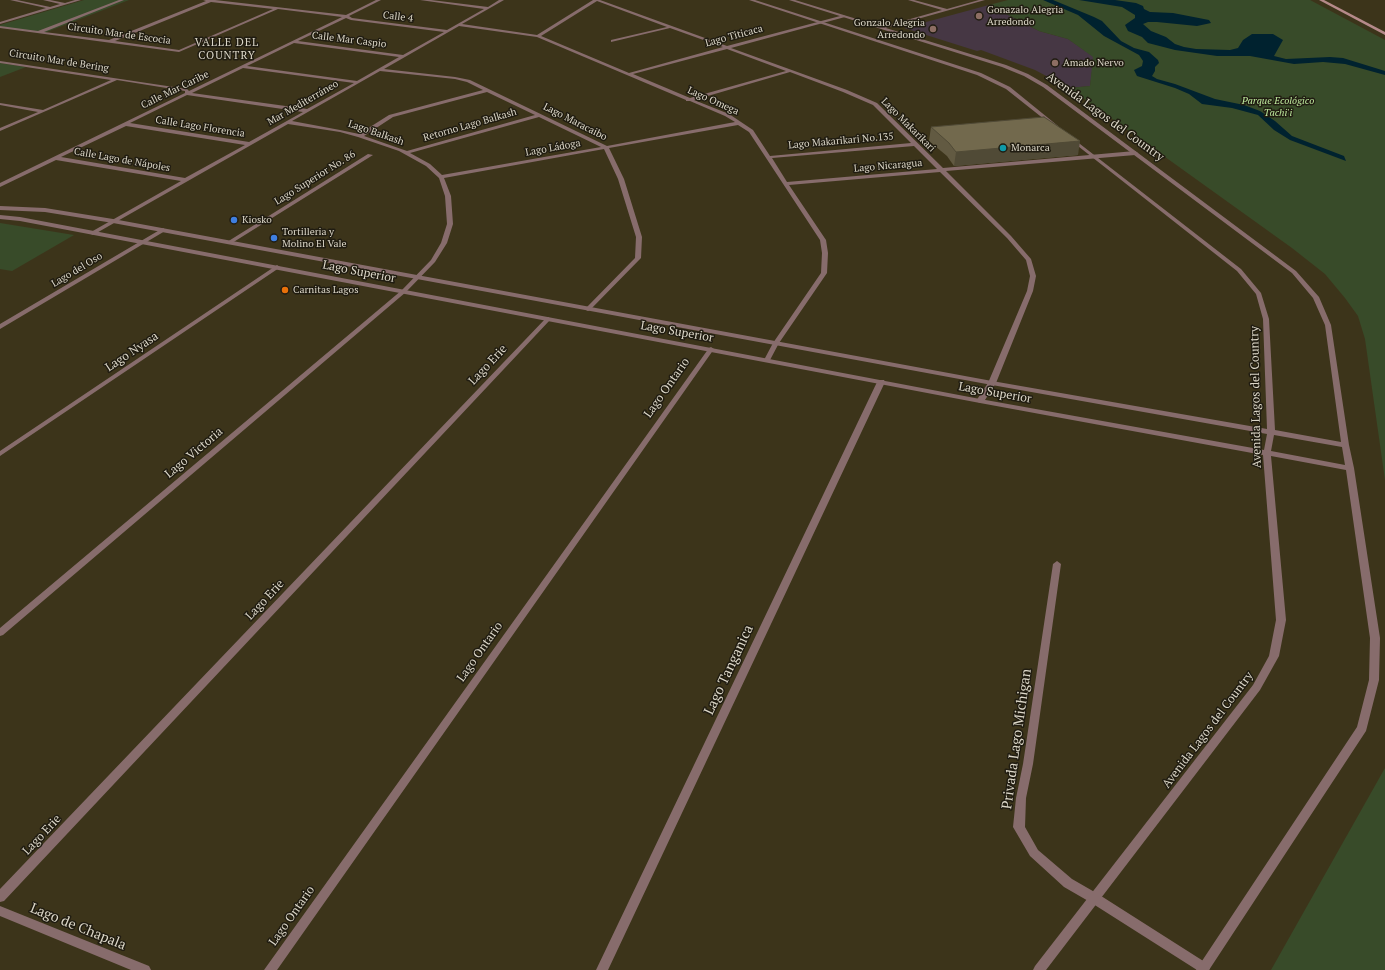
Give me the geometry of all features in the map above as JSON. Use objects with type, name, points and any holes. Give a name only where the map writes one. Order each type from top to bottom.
[{"type":"main road","points":[[1321,0],[1384,33]]},
{"type":"street","name":"Circuito Mar de Escocia","points":[[12,0],[50,8]]},
{"type":"street","name":"Circuito Mar de Escocia","points":[[45,0],[65,4]]},
{"type":"street","name":"Circuito Mar de Escocia","points":[[0,23],[79,0]]},
{"type":"street","points":[[37,32],[122,0]]},
{"type":"street","name":"Circuito Mar de Escocia","points":[[205,0],[346,16]]},
{"type":"street","name":"Calle Mar Caribe","points":[[0,185],[379,0]]},
{"type":"street","points":[[422,0],[489,8]]},
{"type":"street","name":"Mar Mediterráneo","points":[[93,233],[502,0]]},
{"type":"street","points":[[538,36],[597,0]]},
{"type":"street","name":"Lago Makarikari","points":[[597,0],[845,91],[875,104],[1009,237],[1029,260],[1033,276],[1030,291],[992,384],[980,402]]},
{"type":"street","name":"Avenida Lagos del Country","points":[[751,0],[979,74],[996,81],[1008,88],[1239,270],[1259,294],[1266,319],[1271,432],[1267,453],[1281,620],[1274,656],[1257,687],[1039,970]]},
{"type":"street","name":"Avenida Lagos del Country","points":[[791,0],[1004,66],[1026,75],[1045,86],[1294,272],[1316,297],[1328,325],[1375,638],[1374,680],[1362,728],[1203,969]]},
{"type":"street","points":[[910,0],[947,10]]},
{"type":"street","points":[[883,28],[983,0]]},
{"type":"street","points":[[108,42],[210,1]]},
{"type":"street","name":"Circuito Mar de Escocia","points":[[0,27],[179,51],[276,9]]},
{"type":"street","name":"Calle 4","points":[[346,16],[351,19],[448,31]]},
{"type":"street","name":"Lago Titicaca","points":[[629,74],[844,16]]},
{"type":"street","name":"Lago Omega","points":[[458,25],[538,36],[688,100],[727,115],[751,131],[770,157],[823,240],[825,253],[824,273],[776,343],[767,360]]},
{"type":"street","points":[[612,41],[671,27]]},
{"type":"street","name":"Calle Mar Caspio","points":[[293,42],[404,56]]},
{"type":"street","name":"Circuito Mar de Bering","points":[[0,62],[187,90],[187,94]]},
{"type":"street","points":[[242,67],[358,82]]},
{"type":"street","name":"Lago Maracaibo","points":[[380,70],[455,78],[468,81],[606,147],[621,179],[639,237],[638,258],[588,309]]},
{"type":"street","points":[[688,100],[790,71]]},
{"type":"street","name":"Circuito Mar de Bering","points":[[0,130],[116,79]]},
{"type":"street","points":[[360,136],[391,116],[488,90]]},
{"type":"street","points":[[187,94],[308,111]]},
{"type":"street","points":[[0,104],[44,111]]},
{"type":"street","name":"Retorno Lago Balkash","points":[[405,153],[540,115]]},
{"type":"street","name":"Lago Balkash","points":[[287,122],[360,136],[405,153],[428,165],[441,177],[448,196],[450,224],[444,243],[433,261],[404,291]]},
{"type":"street","name":"Lago Ládoga","points":[[441,177],[740,123]]},
{"type":"street","name":"Calle Lago Florencia","points":[[125,124],[250,144]]},
{"type":"street","name":"Lago Makarikari No.135","points":[[770,157],[914,144]]},
{"type":"street","name":"Lago Nicaragua","points":[[786,184],[1135,153]]},
{"type":"street","name":"Lago Superior No. 86","points":[[230,242],[370,155]]},
{"type":"street","name":"Calle Lago de Nápoles","points":[[56,158],[186,180]]},
{"type":"street","name":"Lago Superior","points":[[0,208],[45,210],[113,221],[992,384],[1345,445]]},
{"type":"street","name":"Lago Superior","points":[[0,217],[20,219],[277,267],[548,320],[711,349],[980,402],[1350,468]]},
{"type":"street","name":"Lago del Oso","points":[[0,327],[164,230]]},
{"type":"street","name":"Lago Nyasa","points":[[0,454],[277,267]]},
{"type":"street","name":"Lago Victoria","points":[[0,632],[404,291]]},
{"type":"street","name":"Lago Erie","points":[[0,897],[548,320]]},
{"type":"street","name":"Lago Ontario","points":[[270,970],[711,349]]},
{"type":"street","name":"Lago Tanganica","points":[[602,970],[881,382]]},
{"type":"street","name":"Privada Lago Michigan","points":[[1057,564],[1028,764],[1021,798],[1019,827],[1034,853],[1068,883],[1094,898],[1203,969]]},
{"type":"street","name":"Lago de Chapala","points":[[0,912],[145,970]]},
{"type":"shaded area","points":[[989,5],[1039,31],[1068,39],[1094,57],[1090,86],[1069,88],[1035,70],[981,50],[977,51],[904,28]]},
{"type":"green space","points":[[84,0],[129,0],[44,33],[0,27],[0,25]]},
{"type":"green space","name":"Parque Ecológico Tachi'i","points":[[1008,0],[1310,0],[1385,40],[1385,480],[1365,339],[1358,316],[1345,298],[1325,274],[1292,248],[1069,88],[1090,86],[1093,57],[1068,39],[1039,31],[989,5]]},
{"type":"green space","points":[[0,63],[26,67],[0,77]]},
{"type":"green space","points":[[0,223],[74,235],[12,271],[0,269]]},
{"type":"green space","points":[[1385,768],[1385,970],[1271,970]]},
{"type":"water","points":[[1043,0],[1053,0],[1094,17],[1102,21],[1121,41],[1134,48],[1149,52],[1158,60],[1159,63],[1155,67],[1155,71],[1152,76],[1157,79],[1215,99],[1244,105],[1260,111],[1275,121],[1292,136],[1344,156],[1346,161],[1290,140],[1274,130],[1258,115],[1232,108],[1202,104],[1189,94],[1137,76],[1134,70],[1142,66],[1143,61],[1139,55],[1104,36],[1078,15]]},
{"type":"water","points":[[1079,0],[1115,0],[1136,3],[1143,6],[1144,9],[1150,12],[1173,13],[1209,20],[1211,23],[1197,26],[1157,22],[1148,22],[1143,24],[1151,31],[1166,37],[1175,44],[1184,47],[1196,49],[1230,50],[1238,48],[1243,40],[1252,34],[1273,34],[1283,40],[1274,56],[1286,59],[1330,57],[1343,58],[1385,71],[1385,75],[1345,64],[1323,62],[1294,64],[1250,56],[1217,56],[1175,50],[1148,43],[1142,37],[1128,31],[1125,25],[1135,18],[1135,15],[1122,7]]},
{"type":"building","points":[[1044,117],[1080,141],[956,152],[949,143],[931,127]]},
{"type":"place","name":"Gonazalo Alegria Arredondo","points":[[979,16]]},
{"type":"place","name":"Gonzalo Alegria Arredondo","points":[[933,29]]},
{"type":"place","name":"Amado Nervo","points":[[1055,63]]},
{"type":"place","name":"Monarca","points":[[1003,148]]},
{"type":"place","name":"Kiosko","points":[[234,220]]},
{"type":"place","name":"Tortilleria y Molino El Vale","points":[[274,238]]},
{"type":"place","name":"Carnitas Lagos","points":[[285,290]]},
{"type":"district","name":"VALLE DEL COUNTRY","points":[[227,49]]}]
